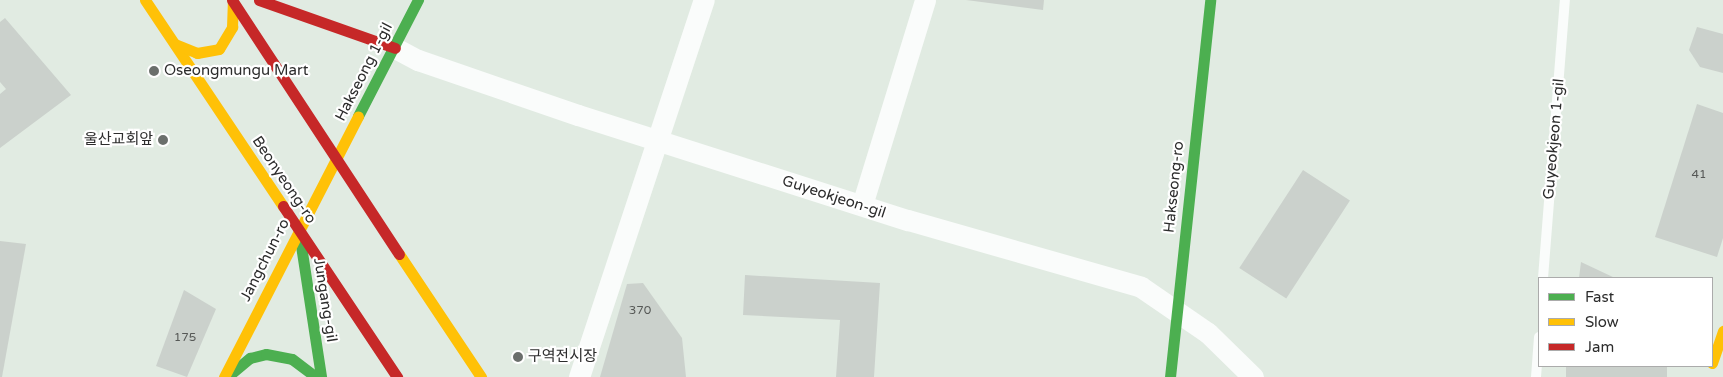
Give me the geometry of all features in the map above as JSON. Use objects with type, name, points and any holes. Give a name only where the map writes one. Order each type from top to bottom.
[{"type":"main road","name":"Beonyeong-ro","points":[[145,0],[397,377]]},
{"type":"main road","points":[[260,0],[395,48]]},
{"type":"main road","name":"Hakseong 1-gil","points":[[336,158],[395,48],[418,0]]},
{"type":"main road","name":"Hakseong-ro","points":[[1170,377],[1210,0]]},
{"type":"main road","points":[[175,44],[197,53],[219,49],[232,27],[232,1]]},
{"type":"main road","points":[[232,1],[482,377]]},
{"type":"main road","name":"Jangchun-ro","points":[[225,377],[298,228],[336,158]]},
{"type":"main road","name":"Jungang-gil","points":[[298,228],[322,377]]},
{"type":"main road","points":[[1713,359],[1723,331]]},
{"type":"main road","points":[[225,377],[250,358],[266,354],[292,359],[316,377]]},
{"type":"street","points":[[579,377],[656,140],[704,0]]},
{"type":"street","points":[[862,206],[925,0]]},
{"type":"street","name":"Guyeokjeon-gil","points":[[395,48],[418,60],[656,140],[862,206],[1100,274],[1140,288],[1176,309],[1253,377]]},
{"type":"lane","name":"Guyeokjeon 1-gil","points":[[1543,277],[1565,0]]},
{"type":"lane","points":[[1536,377],[1538,350]]},
{"type":"building","points":[[966,0],[1044,0],[1043,10]]},
{"type":"building","points":[[5,18],[71,95],[0,148],[0,94],[6,89],[0,82],[0,22]]},
{"type":"building","points":[[1697,27],[1723,34],[1723,73],[1700,67],[1689,50]]},
{"type":"building","points":[[1697,104],[1723,113],[1723,238],[1717,257],[1655,237]]},
{"type":"building","points":[[1303,170],[1350,200],[1286,299],[1239,268]]},
{"type":"building","points":[[0,241],[26,244],[2,377],[0,377]]},
{"type":"building","points":[[1581,262],[1613,277],[1579,277]]},
{"type":"building","points":[[745,275],[880,283],[874,377],[836,377],[840,320],[743,315]]},
{"type":"building","points":[[643,283],[682,338],[686,377],[600,377],[627,284]]},
{"type":"building","points":[[184,290],[216,309],[187,377],[156,366]]},
{"type":"building","points":[[1566,367],[1667,367],[1667,377],[1566,377]]},
{"type":"traffic: fast","points":[[358,116],[418,0]]},
{"type":"traffic: fast","points":[[1170,377],[1210,0]]},
{"type":"traffic: fast","points":[[300,239],[321,377]]},
{"type":"traffic: fast","points":[[227,377],[250,358],[266,354],[292,359],[316,377]]},
{"type":"traffic: slow","points":[[145,0],[283,206]]},
{"type":"traffic: slow","points":[[175,44],[197,53],[219,49],[232,27],[233,2]]},
{"type":"traffic: slow","points":[[224,377],[358,116]]},
{"type":"traffic: slow","points":[[399,254],[481,377]]},
{"type":"traffic: slow","points":[[1713,360],[1723,331]]},
{"type":"traffic: jam","points":[[232,0],[399,254]]},
{"type":"traffic: jam","points":[[259,0],[395,48]]},
{"type":"traffic: jam","points":[[283,206],[397,377]]},
{"type":"place","name":"Oseongmungu Mart","points":[[154,71]]},
{"type":"place","name":"울산교회앞","points":[[163,140]]},
{"type":"place","name":"구역전시장","points":[[518,357]]}]
